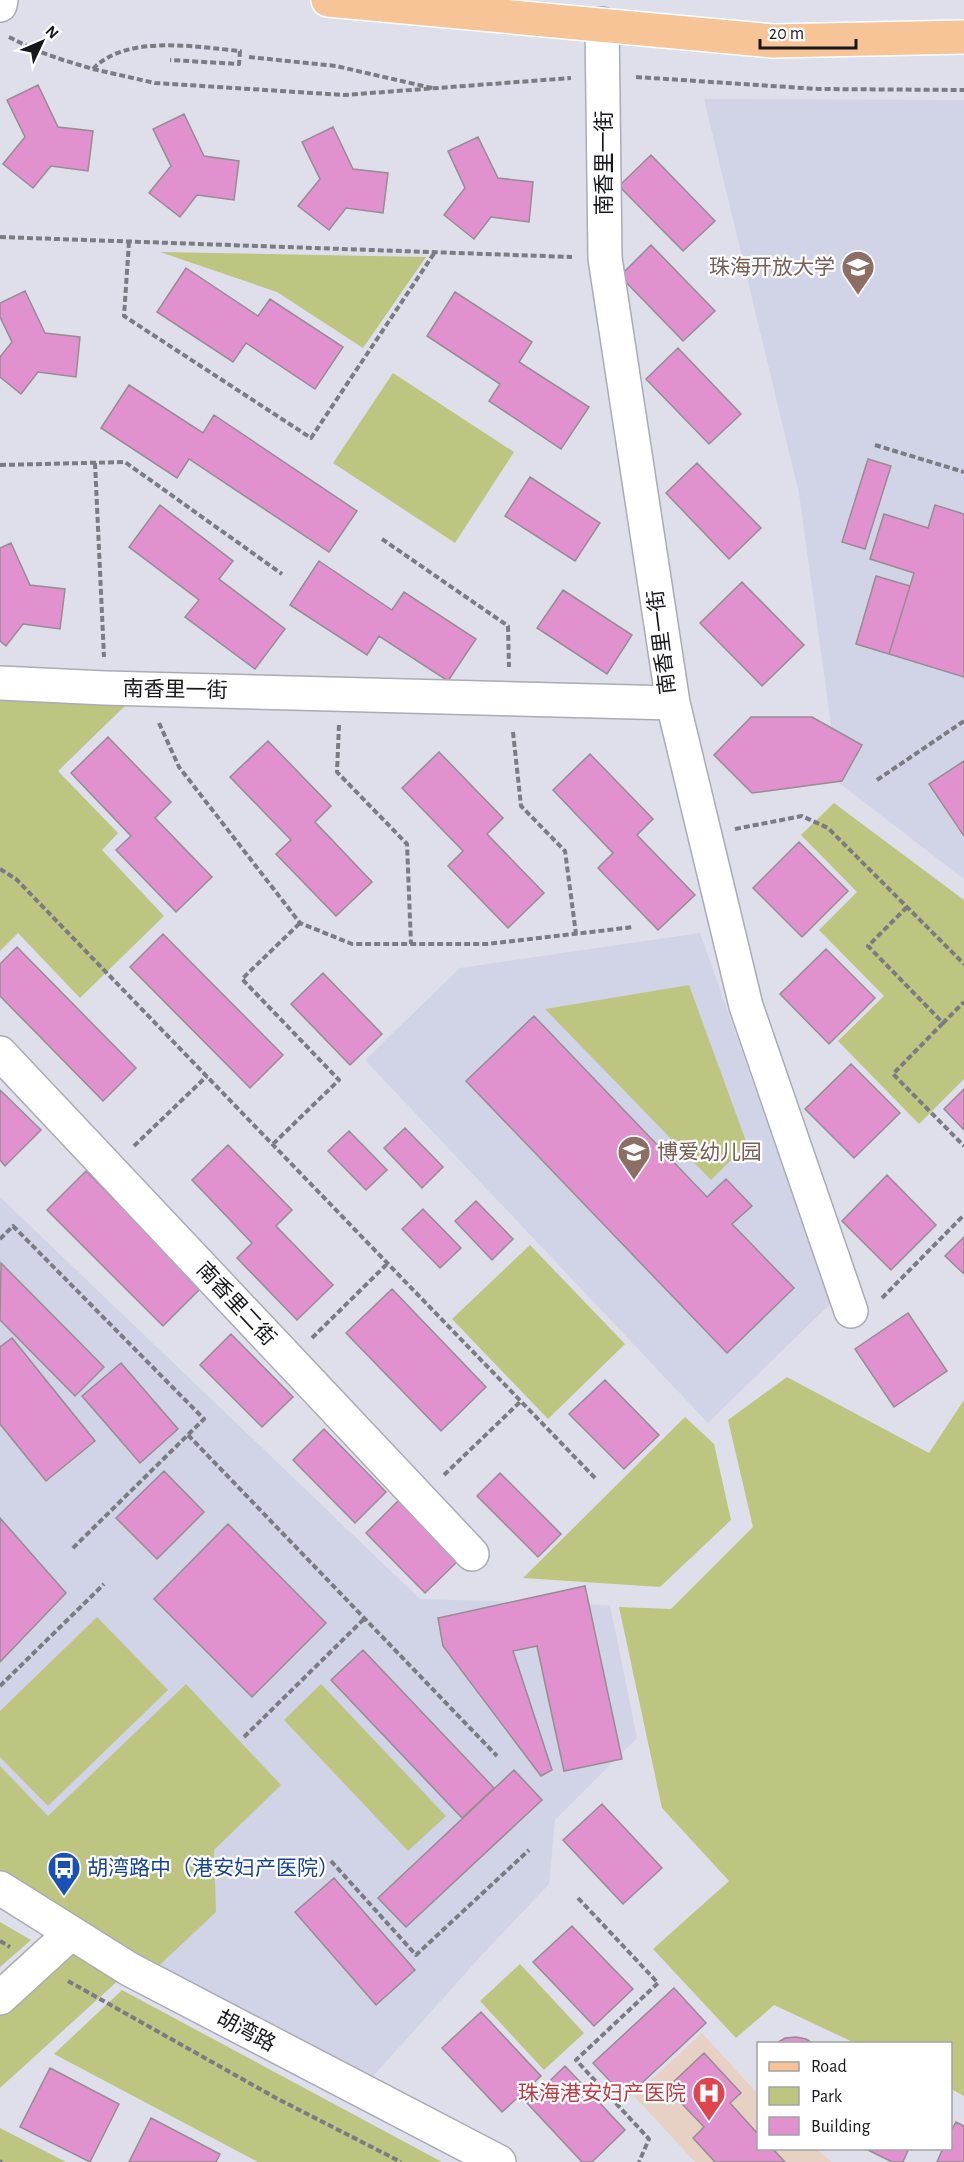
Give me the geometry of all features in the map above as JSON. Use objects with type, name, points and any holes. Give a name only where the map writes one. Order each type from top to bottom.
[{"type":"main road","points":[[328,0],[774,41],[964,37]]},
{"type":"street","points":[[0,4],[1,0]]},
{"type":"street","name":"南香里一街","points":[[0,683],[105,688],[673,703],[605,258],[602,24]]},
{"type":"street","points":[[673,703],[746,1006],[851,1311]]},
{"type":"street","name":"南香里二街","points":[[0,1053],[472,1554]]},
{"type":"street","name":"胡湾路","points":[[0,1888],[129,1969],[499,2162]]},
{"type":"street","points":[[0,1998],[71,1933]]},
{"type":"path","points":[[0,33],[35,50],[93,69],[155,83],[344,95],[603,75],[818,89],[964,90]]},
{"type":"path","points":[[93,69],[99,62],[116,54],[167,44],[240,51],[239,64],[170,60]]},
{"type":"path","points":[[249,57],[336,66],[436,89]]},
{"type":"path","points":[[0,237],[605,258]]},
{"type":"path","points":[[129,242],[124,316],[311,438],[435,252]]},
{"type":"path","points":[[875,445],[964,472]]},
{"type":"path","points":[[0,465],[125,462],[282,574]]},
{"type":"path","points":[[95,463],[105,688]]},
{"type":"path","points":[[382,539],[508,626],[509,699],[521,806],[565,851],[576,934]]},
{"type":"path","points":[[144,689],[179,767],[300,923],[352,944],[487,944],[634,927]]},
{"type":"path","points":[[341,694],[337,772],[406,844],[411,944]]},
{"type":"path","points":[[877,780],[964,721]]},
{"type":"path","points":[[705,835],[802,816],[828,828],[964,964]]},
{"type":"path","points":[[0,869],[16,879],[596,1479]]},
{"type":"path","points":[[906,907],[868,946],[943,1023]]},
{"type":"path","points":[[273,1144],[339,1080],[242,979],[300,923]]},
{"type":"path","points":[[964,1002],[893,1074],[964,1146]]},
{"type":"path","points":[[109,1169],[207,1076]]},
{"type":"path","points":[[851,1311],[876,1304],[964,1215]]},
{"type":"path","points":[[0,1239],[13,1226],[204,1419],[72,1549]]},
{"type":"path","points":[[289,1360],[388,1263]]},
{"type":"path","points":[[420,1498],[521,1401]]},
{"type":"path","points":[[188,1435],[497,1756]]},
{"type":"path","points":[[0,1686],[104,1584]]},
{"type":"path","points":[[244,1737],[364,1619]]},
{"type":"path","points":[[331,1861],[416,1955],[529,1850]]},
{"type":"path","points":[[578,1898],[658,1983],[576,2060],[649,2139],[639,2162]]},
{"type":"path","points":[[0,1941],[276,2098],[401,2162]]},
{"type":"shaded area","name":"珠海开放大学","points":[[704,99],[964,100],[964,879],[839,783],[799,493]]},
{"type":"shaded area","name":"博爱幼儿园","points":[[700,933],[831,1303],[708,1423],[365,1060],[460,968]]},
{"type":"shaded area","points":[[0,1197],[420,1599],[610,1605],[637,1738],[555,1820],[549,1884],[367,2083],[147,1960],[0,1870]]},
{"type":"shaded area","name":"珠海港安妇产医院","points":[[702,2033],[757,2093],[757,2150],[817,2150],[832,2162],[695,2162],[634,2096]]},
{"type":"green space","points":[[160,252],[426,257],[363,348],[277,292]]},
{"type":"green space","points":[[393,373],[514,452],[455,543],[333,463]]},
{"type":"green space","points":[[0,695],[129,702],[58,771],[118,833],[102,850],[164,916],[80,998],[18,933],[0,951]]},
{"type":"green space","points":[[834,803],[964,900],[964,1079],[919,1124],[838,1041],[884,996],[819,930],[857,892],[801,835]]},
{"type":"green space","points":[[689,985],[747,1144],[711,1180],[545,1009]]},
{"type":"green space","points":[[530,1245],[625,1344],[548,1419],[452,1319]]},
{"type":"green space","points":[[787,1377],[929,1453],[964,1400],[964,2096],[952,2090],[952,2042],[853,2042],[774,2005],[736,2038],[653,1949],[729,1881],[662,1808],[619,1607],[671,1609],[753,1527],[728,1420]]},
{"type":"green space","points":[[685,1417],[714,1444],[731,1520],[660,1587],[523,1578]]},
{"type":"green space","points":[[97,1617],[168,1690],[48,1806],[0,1757],[0,1711]]},
{"type":"green space","points":[[186,1684],[281,1785],[214,1850],[216,1912],[150,1974],[0,1879],[0,1766],[48,1816]]},
{"type":"green space","points":[[321,1684],[446,1816],[408,1851],[284,1720]]},
{"type":"green space","points":[[0,1922],[31,1940],[0,1967]]},
{"type":"green space","points":[[74,1949],[122,1977],[0,2088],[0,2016]]},
{"type":"green space","points":[[520,1964],[584,2033],[544,2070],[480,2001]]},
{"type":"green space","points":[[122,1990],[442,2162],[258,2162],[54,2054]]},
{"type":"green space","points":[[0,2128],[66,2162],[0,2162]]},
{"type":"building","points":[[38,85],[58,127],[93,131],[88,171],[51,166],[33,188],[3,164],[25,137],[7,100]]},
{"type":"building","points":[[184,114],[204,156],[239,161],[234,200],[197,195],[180,217],[149,193],[171,166],[153,129]]},
{"type":"building","points":[[333,127],[353,169],[388,173],[383,213],[346,208],[329,230],[298,206],[320,179],[302,142]]},
{"type":"building","points":[[478,137],[498,178],[533,182],[529,222],[491,217],[474,239],[444,215],[465,188],[448,151]]},
{"type":"building","points":[[651,155],[715,221],[683,251],[619,186]]},
{"type":"building","points":[[651,245],[715,311],[683,341],[620,276]]},
{"type":"building","points":[[186,268],[258,316],[270,299],[343,347],[315,389],[246,343],[233,362],[157,312]]},
{"type":"building","points":[[25,291],[45,333],[80,337],[76,377],[38,372],[21,394],[0,377],[0,357],[12,342],[0,317],[0,303]]},
{"type":"building","points":[[455,292],[532,342],[519,362],[589,407],[561,449],[489,401],[500,384],[427,336]]},
{"type":"building","points":[[678,348],[741,414],[709,444],[646,379]]},
{"type":"building","points":[[129,385],[203,433],[214,415],[357,511],[329,552],[189,459],[177,478],[101,428]]},
{"type":"building","points":[[868,459],[891,466],[865,549],[842,542]]},
{"type":"building","points":[[697,463],[761,528],[729,559],[666,493]]},
{"type":"building","points":[[530,477],[600,523],[575,561],[505,516]]},
{"type":"building","points":[[160,505],[233,561],[219,579],[285,629],[255,669],[185,617],[199,600],[129,547]]},
{"type":"building","points":[[935,505],[964,514],[964,677],[889,654],[914,573],[870,559],[884,514],[928,528]]},
{"type":"building","points":[[11,543],[30,585],[65,589],[60,629],[23,624],[6,646],[0,641],[0,548]]},
{"type":"building","points":[[319,561],[392,610],[404,592],[476,639],[448,681],[379,636],[367,655],[290,605]]},
{"type":"building","points":[[876,576],[910,586],[889,654],[856,644]]},
{"type":"building","points":[[742,582],[804,645],[762,686],[700,623]]},
{"type":"building","points":[[563,590],[632,635],[607,674],[537,628]]},
{"type":"building","points":[[751,717],[812,717],[862,745],[842,781],[752,793],[714,755]]},
{"type":"building","points":[[108,737],[171,802],[155,818],[212,877],[176,912],[116,850],[131,836],[71,773]]},
{"type":"building","points":[[268,741],[331,806],[315,822],[372,882],[336,916],[276,854],[291,840],[230,777]]},
{"type":"building","points":[[439,752],[503,818],[487,834],[544,893],[508,928],[448,866],[463,851],[402,788]]},
{"type":"building","points":[[590,754],[653,819],[637,835],[695,895],[658,930],[598,868],[613,853],[553,790]]},
{"type":"building","points":[[964,761],[964,836],[929,784]]},
{"type":"building","points":[[799,842],[848,891],[802,937],[753,888]]},
{"type":"building","points":[[163,934],[283,1055],[250,1088],[130,967]]},
{"type":"building","points":[[17,947],[136,1068],[103,1101],[0,996],[0,964]]},
{"type":"building","points":[[826,949],[875,998],[829,1044],[780,994]]},
{"type":"building","points":[[323,973],[382,1034],[350,1065],[291,1004]]},
{"type":"building","points":[[534,1016],[707,1197],[726,1179],[752,1206],[732,1224],[794,1288],[727,1353],[466,1081]]},
{"type":"building","points":[[851,1064],[900,1113],[854,1158],[805,1109]]},
{"type":"building","points":[[964,1089],[964,1130],[944,1109]]},
{"type":"building","points":[[0,1090],[41,1130],[5,1166],[0,1160]]},
{"type":"building","points":[[405,1128],[443,1167],[422,1188],[384,1148]]},
{"type":"building","points":[[349,1131],[387,1170],[366,1190],[328,1151]]},
{"type":"building","points":[[228,1145],[292,1210],[276,1226],[333,1285],[297,1320],[237,1258],[252,1243],[192,1180]]},
{"type":"building","points":[[86,1171],[202,1287],[163,1326],[47,1210]]},
{"type":"building","points":[[887,1175],[936,1225],[891,1270],[842,1221]]},
{"type":"building","points":[[476,1201],[513,1239],[492,1260],[455,1221]]},
{"type":"building","points":[[423,1209],[461,1248],[440,1268],[402,1229]]},
{"type":"building","points":[[964,1237],[964,1274],[945,1256]]},
{"type":"building","points":[[1,1263],[104,1367],[75,1396],[0,1320]]},
{"type":"building","points":[[392,1289],[486,1387],[441,1431],[346,1333]]},
{"type":"building","points":[[908,1313],[947,1371],[894,1407],[855,1349]]},
{"type":"building","points":[[231,1334],[293,1397],[262,1427],[200,1365]]},
{"type":"building","points":[[12,1338],[95,1441],[46,1481],[0,1424],[0,1347]]},
{"type":"building","points":[[121,1363],[178,1429],[140,1463],[82,1396]]},
{"type":"building","points":[[605,1380],[659,1435],[624,1469],[569,1414]]},
{"type":"building","points":[[324,1429],[386,1492],[355,1523],[293,1460]]},
{"type":"building","points":[[164,1471],[204,1512],[157,1559],[116,1518]]},
{"type":"building","points":[[500,1473],[561,1534],[538,1557],[477,1496]]},
{"type":"building","points":[[402,1497],[462,1557],[425,1593],[366,1533]]},
{"type":"building","points":[[0,1518],[66,1593],[0,1662]]},
{"type":"building","points":[[228,1524],[326,1623],[252,1697],[154,1599]]},
{"type":"building","points":[[585,1586],[622,1759],[564,1771],[537,1646],[513,1651],[552,1770],[541,1776],[443,1646],[438,1618]]},
{"type":"building","points":[[363,1650],[494,1788],[462,1818],[331,1680]]},
{"type":"building","points":[[514,1770],[542,1800],[406,1927],[378,1898]]},
{"type":"building","points":[[602,1804],[662,1868],[623,1904],[563,1840]]},
{"type":"building","points":[[334,1878],[415,1970],[376,2005],[295,1912]]},
{"type":"building","points":[[572,1926],[633,1989],[594,2026],[533,1962]]},
{"type":"building","points":[[674,1988],[706,2023],[626,2098],[593,2063]]},
{"type":"building","points":[[481,2012],[541,2076],[502,2112],[442,2048]]},
{"type":"building","points":[[796,2037],[811,2042],[778,2042],[785,2038]]},
{"type":"building","points":[[704,2053],[741,2093],[730,2103],[757,2133],[757,2150],[774,2150],[785,2162],[715,2162],[693,2138],[704,2127],[667,2088]]},
{"type":"building","points":[[565,2066],[625,2130],[592,2162],[582,2162],[527,2103]]},
{"type":"building","points":[[50,2068],[119,2104],[90,2162],[20,2127]]},
{"type":"building","points":[[151,2118],[220,2154],[216,2162],[129,2162]]},
{"type":"building","points":[[956,2122],[964,2126],[964,2162],[937,2162],[942,2150],[952,2150],[952,2129]]},
{"type":"building","points":[[868,2150],[908,2150],[903,2162],[892,2162]]},
{"type":"place","name":"珠海开放大学","points":[[858,296]]},
{"type":"place","name":"博爱幼儿园","points":[[634,1181]]},
{"type":"place","name":"胡湾路中（港安妇产医院）","points":[[64,1897]]},
{"type":"place","name":"珠海港安妇产医院","points":[[709,2122]]}]
